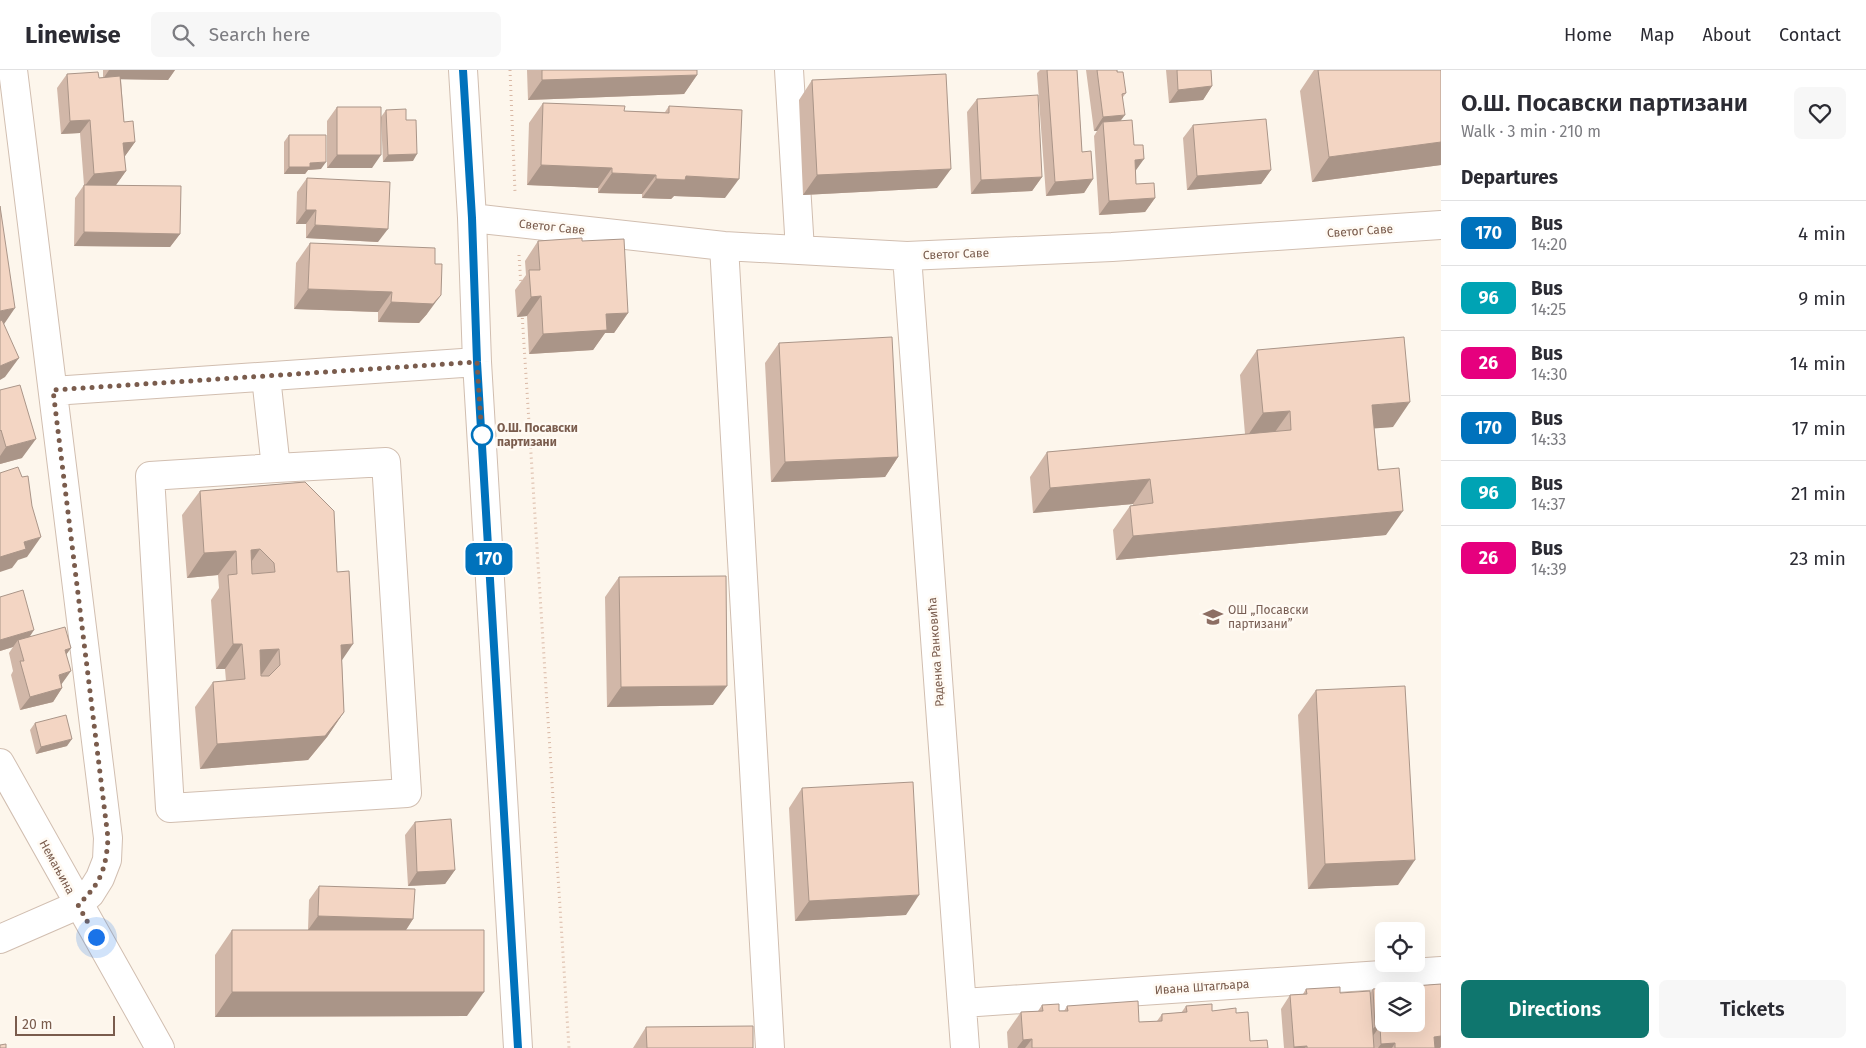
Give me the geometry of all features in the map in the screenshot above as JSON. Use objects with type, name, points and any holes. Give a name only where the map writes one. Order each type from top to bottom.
[{"type":"street","points":[[0,939],[78,905],[90,894],[100,878],[107,860],[108,838],[13,70]]},
{"type":"street","points":[[463,70],[472,218],[477,362],[518,1048]]},
{"type":"street","points":[[789,70],[800,250]]},
{"type":"street","name":"Светог Саве","points":[[472,218],[724,246],[907,256],[1112,247],[1441,225]]},
{"type":"street","points":[[724,246],[770,1048]]},
{"type":"street","name":"Раденка Ранковића","points":[[907,256],[965,1048]]},
{"type":"street","points":[[53,390],[477,362]]},
{"type":"street","points":[[266,377],[276,468]]},
{"type":"street","points":[[386,462],[407,793],[170,808],[150,476],[276,468],[386,462]]},
{"type":"street","name":"Немањина","points":[[0,763],[160,1048]]},
{"type":"street","name":"Ивана Штагљара","points":[[963,1003],[1441,971]]},
{"type":"path","points":[[510,70],[521,292]]},
{"type":"path","points":[[522,312],[569,1048]]},
{"type":"building","points":[[542,70],[697,70],[697,75],[542,80]]},
{"type":"building","points":[[1047,70],[1077,70],[1082,152],[1091,151],[1093,179],[1055,182]]},
{"type":"building","points":[[1097,70],[1117,70],[1117,72],[1123,72],[1126,93],[1122,94],[1125,115],[1103,117]]},
{"type":"building","points":[[1177,70],[1211,70],[1212,86],[1178,90]]},
{"type":"building","points":[[1318,70],[1441,70],[1441,142],[1329,157]]},
{"type":"building","points":[[98,72],[99,78],[120,76],[124,122],[133,121],[135,142],[123,143],[126,171],[94,174],[90,120],[70,121],[67,74]]},
{"type":"building","points":[[946,74],[951,169],[817,175],[812,80]]},
{"type":"building","points":[[1038,95],[1042,177],[981,180],[977,99]]},
{"type":"building","points":[[543,103],[625,106],[624,111],[669,113],[669,106],[742,110],[739,179],[686,176],[685,180],[656,179],[656,175],[612,173],[612,168],[541,165]]},
{"type":"building","points":[[337,107],[381,107],[381,155],[337,155]]},
{"type":"building","points":[[406,109],[406,120],[416,120],[417,154],[388,155],[386,110]]},
{"type":"building","points":[[1266,119],[1271,170],[1197,176],[1193,125]]},
{"type":"building","points":[[1132,120],[1134,145],[1143,145],[1144,159],[1135,160],[1136,184],[1154,183],[1155,198],[1109,201],[1103,122]]},
{"type":"building","points":[[289,135],[326,135],[326,162],[310,163],[310,167],[289,167]]},
{"type":"building","points":[[307,178],[390,182],[388,229],[315,225],[316,210],[306,210]]},
{"type":"building","points":[[84,185],[181,186],[180,234],[84,232]]},
{"type":"building","points":[[0,206],[15,308],[0,311]]},
{"type":"building","points":[[582,238],[582,241],[624,239],[628,313],[606,314],[607,330],[543,334],[541,296],[531,297],[529,270],[540,270],[538,241]]},
{"type":"building","points":[[310,243],[435,248],[435,264],[442,264],[441,295],[433,304],[391,302],[392,292],[308,289]]},
{"type":"building","points":[[2,320],[19,358],[0,366],[0,321]]},
{"type":"building","points":[[892,337],[898,457],[785,462],[779,343]]},
{"type":"building","points":[[1404,337],[1410,402],[1372,405],[1378,470],[1399,468],[1403,511],[1133,536],[1130,506],[1153,503],[1150,479],[1050,488],[1047,452],[1291,430],[1290,411],[1263,413],[1257,350]]},
{"type":"building","points":[[20,385],[36,439],[6,447],[0,431],[0,390]]},
{"type":"building","points":[[18,467],[22,477],[28,476],[32,506],[41,537],[24,542],[26,549],[0,557],[0,473]]},
{"type":"building","points":[[305,482],[334,511],[337,572],[349,571],[353,644],[341,645],[344,712],[325,736],[217,744],[213,682],[245,679],[242,644],[233,644],[228,575],[237,574],[236,551],[204,553],[200,491]],"holes":[[[260,549],[274,563],[275,572],[252,574],[251,550]],[[279,649],[280,665],[269,676],[261,676],[260,650]]]},
{"type":"building","points":[[726,576],[727,686],[621,687],[619,577]]},
{"type":"building","points":[[23,590],[34,630],[0,640],[0,597]]},
{"type":"building","points":[[65,627],[71,648],[65,650],[71,671],[59,675],[62,688],[30,697],[20,661],[24,661],[18,640]]},
{"type":"building","points":[[1405,686],[1415,860],[1325,864],[1316,690]]},
{"type":"building","points":[[66,715],[72,739],[41,747],[35,723]]},
{"type":"building","points":[[913,782],[919,895],[809,901],[802,788]]},
{"type":"building","points":[[451,819],[455,870],[417,872],[415,822]]},
{"type":"building","points":[[319,886],[415,889],[413,919],[318,916]]},
{"type":"building","points":[[232,930],[484,930],[484,992],[232,992]]},
{"type":"building","points":[[1441,984],[1441,1036],[1434,1037],[1435,1048],[1395,1048],[1395,1043],[1381,1044],[1380,1032],[1425,1032],[1425,985]]},
{"type":"building","points":[[1340,987],[1340,993],[1370,991],[1374,1048],[1294,1047],[1290,995],[1307,994],[1306,989]]},
{"type":"building","points":[[1373,989],[1375,989],[1375,1026]]},
{"type":"building","points":[[1138,1001],[1139,1022],[1162,1021],[1162,1014],[1187,1012],[1186,1006],[1212,1004],[1212,1011],[1236,1008],[1236,1013],[1248,1012],[1250,1041],[1267,1040],[1268,1048],[1032,1048],[1032,1039],[1023,1040],[1021,1012],[1043,1011],[1042,1005],[1059,1004],[1059,1011],[1068,1011],[1067,1006]]},
{"type":"building","points":[[753,1026],[753,1048],[647,1048],[646,1027]]},
{"type":"building","points":[[6,1044],[6,1048],[0,1048],[0,1045]]},
{"type":"bus line","name":"170","points":[[463,70],[472,218],[477,362],[518,1048]]},
{"type":"place","name":"О.Ш. Посавски партизани","points":[[482,435]]},
{"type":"place","name":"ОШ „Посавски партизани”","points":[[1213,617]]},
{"type":"route","points":[[96,937],[78,905],[90,894],[100,878],[107,860],[108,838],[53,390],[477,362],[482,440],[482,435]]}]
